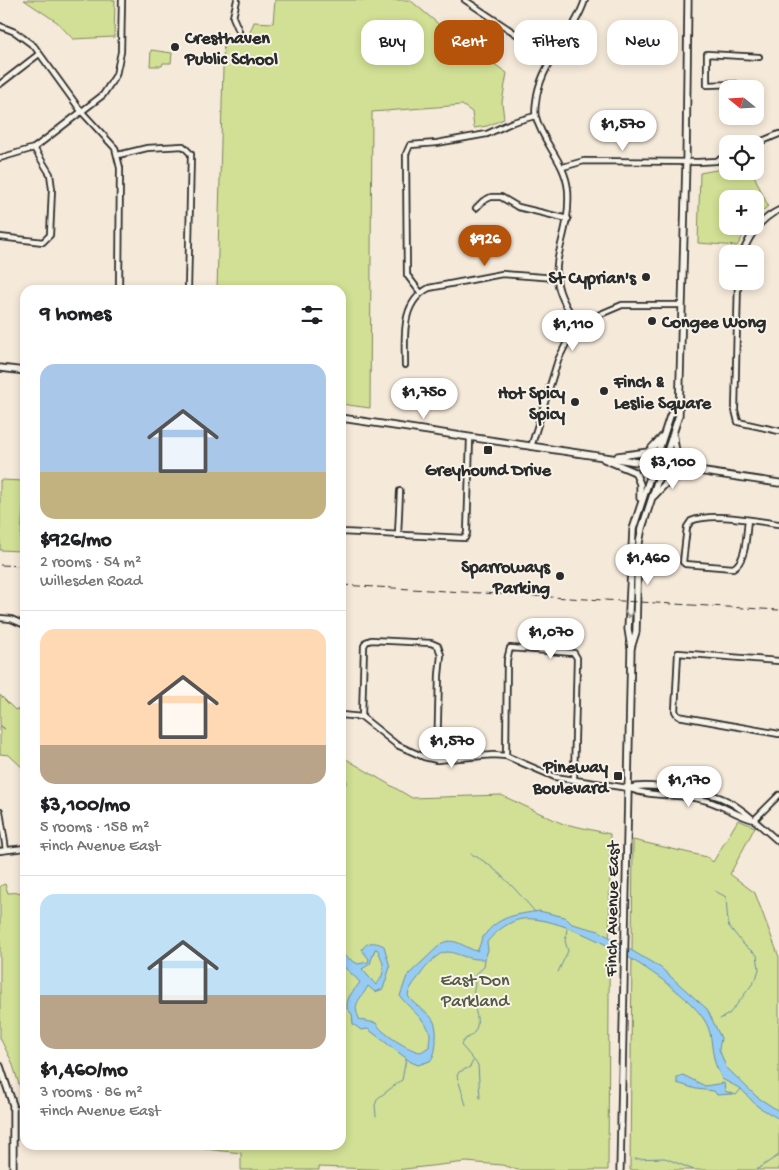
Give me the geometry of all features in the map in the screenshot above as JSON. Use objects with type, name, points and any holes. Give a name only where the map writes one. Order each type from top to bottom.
[{"type":"main road","name":"Finch Avenue East","points":[[631,648],[636,632],[638,548],[648,506],[674,435],[679,415],[678,402],[682,351],[681,305],[686,162],[688,0]]},
{"type":"main road","points":[[0,368],[20,371]]},
{"type":"main road","name":"Finch Avenue East","points":[[620,1170],[631,648],[628,630],[631,540],[638,509],[670,416],[678,402]]},
{"type":"main road","points":[[346,419],[779,483]]},
{"type":"main road","points":[[606,457],[648,452],[665,433]]},
{"type":"main road","points":[[674,435],[675,451],[678,458],[695,470]]},
{"type":"main road","points":[[595,456],[635,472],[640,484],[638,509]]},
{"type":"main road","points":[[648,506],[663,484],[695,470]]},
{"type":"main road","points":[[0,1066],[13,1105],[13,1170]]},
{"type":"street","points":[[0,158],[34,148],[103,95],[116,75],[121,52],[122,0]]},
{"type":"street","points":[[237,0],[234,17],[239,31]]},
{"type":"street","points":[[465,0],[514,33]]},
{"type":"street","points":[[574,20],[585,0]]},
{"type":"street","points":[[0,26],[15,32],[34,46],[81,111],[115,148],[120,168],[119,285]]},
{"type":"street","points":[[0,84],[39,54]]},
{"type":"street","points":[[719,85],[707,85],[707,54],[759,57]]},
{"type":"street","points":[[548,65],[542,78],[535,116],[563,167],[568,190],[568,219],[557,260],[556,278],[563,304],[580,326]]},
{"type":"street","points":[[420,292],[407,274],[406,154],[410,145],[437,143],[487,134],[513,122],[535,116]]},
{"type":"street","points":[[764,140],[779,134]]},
{"type":"street","points":[[118,155],[147,148],[183,146],[188,148],[191,154],[188,285]]},
{"type":"street","points":[[0,237],[43,242],[50,235],[52,188],[50,174],[34,148]]},
{"type":"street","points":[[563,167],[584,161],[686,162],[719,160]]},
{"type":"street","points":[[476,208],[483,201],[491,197],[501,197],[518,207],[568,219]]},
{"type":"street","points":[[746,245],[754,229],[769,214],[779,210]]},
{"type":"street","points":[[405,365],[405,324],[409,307],[420,292],[428,288],[502,274],[556,278]]},
{"type":"street","points":[[738,290],[735,410],[738,422],[779,431]]},
{"type":"street","points":[[532,447],[558,360],[568,340],[580,326],[596,316],[622,305],[681,305]]},
{"type":"street","points":[[346,532],[465,538],[467,533],[470,438]]},
{"type":"street","points":[[398,535],[400,491]]},
{"type":"street","points":[[748,520],[743,555],[737,566],[733,568],[685,564],[683,562],[687,528],[691,521],[704,517],[748,520],[779,524]]},
{"type":"street","points":[[0,618],[11,619],[20,623]]},
{"type":"street","points":[[362,717],[364,646],[366,642],[371,640],[431,643],[438,646],[441,654],[437,760]]},
{"type":"street","points":[[506,756],[507,660],[510,648],[574,653],[577,658],[574,778]]},
{"type":"street","points":[[779,661],[678,653],[675,711],[678,716],[779,734]]},
{"type":"street","points":[[346,715],[362,717],[397,745],[411,753],[437,760],[493,755],[506,756],[555,777],[574,778],[628,788],[639,793],[702,799],[723,806],[741,818],[754,820]]},
{"type":"street","points":[[628,788],[639,785],[705,791],[727,799],[746,811],[779,842]]},
{"type":"street","points":[[754,820],[779,795]]},
{"type":"street","points":[[0,811],[6,850]]},
{"type":"street","points":[[0,851],[20,849]]},
{"type":"green space","points":[[24,0],[115,0],[114,37],[73,39],[57,22]]},
{"type":"green space","points":[[275,0],[410,0],[434,20],[434,65],[496,65],[507,73],[502,102],[504,119],[487,126],[474,128],[472,112],[462,105],[372,112],[370,408],[346,405],[346,285],[217,285],[224,31],[235,39],[248,37],[254,22],[273,23]]},
{"type":"green space","points":[[151,50],[172,53],[171,63],[163,63],[162,66],[150,66]]},
{"type":"green space","points":[[719,169],[719,180],[756,180],[761,190],[719,190],[719,235],[744,235],[738,245],[698,243],[700,173]]},
{"type":"green space","points":[[764,197],[768,206],[764,210]]},
{"type":"green space","points":[[0,480],[20,481],[20,551],[0,550]]},
{"type":"green space","points":[[0,695],[15,710],[20,711],[20,765],[9,755],[0,754],[0,726],[5,729],[0,725]]},
{"type":"green space","name":"East Don Parkland","points":[[346,759],[412,798],[501,795],[561,823],[610,834],[608,1170],[518,1170],[502,1165],[466,1162],[396,1170],[319,1167],[319,1170],[241,1170],[241,1153],[214,1150],[346,1150]]},
{"type":"green space","points":[[738,820],[755,827],[730,874],[755,893],[779,957],[779,1170],[630,1170],[633,840],[707,857],[713,862]]},
{"type":"green space","points":[[5,884],[8,893],[20,892],[20,1088],[12,1062],[0,1038],[0,886]]},
{"type":"water","points":[[539,911],[565,917],[572,924],[599,931],[661,968],[707,1009],[721,1038],[719,1049],[726,1067],[757,1097],[779,1111],[779,1119],[757,1106],[741,1089],[722,1079],[715,1063],[710,1033],[706,1023],[690,1003],[670,986],[620,952],[593,938],[542,920],[522,919],[512,922],[494,934],[487,942],[488,950],[485,959],[473,959],[445,952],[438,955],[420,975],[408,996],[428,1014],[434,1023],[436,1045],[430,1061],[418,1065],[411,1062],[368,1029],[361,1030],[353,1024],[352,1014],[347,1009],[347,1004],[349,997],[360,982],[346,969],[346,957],[358,964],[368,962],[369,959],[362,950],[369,943],[375,943],[384,946],[390,967],[383,989],[375,992],[368,986],[358,1002],[356,1010],[360,1020],[376,1023],[383,1031],[416,1051],[421,1052],[429,1047],[429,1030],[400,996],[407,976],[442,943],[447,941],[456,942],[477,951],[483,937],[495,924],[515,915]],"holes":[[[375,949],[377,949],[381,958],[383,972],[376,985],[362,969],[370,964]]]},
{"type":"water","points":[[683,1075],[705,1086],[724,1083],[725,1091],[732,1094],[717,1095],[714,1091],[696,1089],[677,1083],[677,1077]]},
{"type":"waterway","points":[[346,779],[346,783]]},
{"type":"waterway","points":[[471,854],[497,872],[535,912]]},
{"type":"waterway","points":[[715,891],[726,897],[728,925],[744,945],[757,955],[759,969],[756,979],[738,1003],[729,1014],[720,1019]]},
{"type":"waterway","points":[[558,972],[568,951],[565,941],[567,929]]},
{"type":"waterway","points":[[480,1098],[478,1065],[461,1045],[477,1027],[473,999],[475,975],[484,967],[485,959]]},
{"type":"waterway","points":[[376,1116],[375,1105],[378,1098],[402,1080],[406,1059]]},
{"type":"waterway","points":[[466,1105],[457,1076],[459,1072],[470,1067],[473,1061]]},
{"type":"waterway","points":[[732,1094],[736,1095],[741,1089]]},
{"type":"waterway","points":[[756,1170],[779,1155]]},
{"type":"waterway","points":[[635,1159],[665,1158],[694,1170]]},
{"type":"railway","points":[[0,565],[20,566]]},
{"type":"railway","points":[[346,585],[779,610]]},
{"type":"place","name":"Cresthaven Public School","points":[[175,47]]},
{"type":"place","name":"St Cyprian's","points":[[646,277]]},
{"type":"place","name":"Congee Wong","points":[[652,321]]},
{"type":"place","name":"Finch & Leslie Square","points":[[604,391]]},
{"type":"place","name":"Hot Spicy Spicy","points":[[575,402]]},
{"type":"place","name":"Greyhound Drive","points":[[488,450]]},
{"type":"place","name":"Sparroways Parking","points":[[560,576]]},
{"type":"place","name":"Pineway Boulevard","points":[[618,776]]}]
